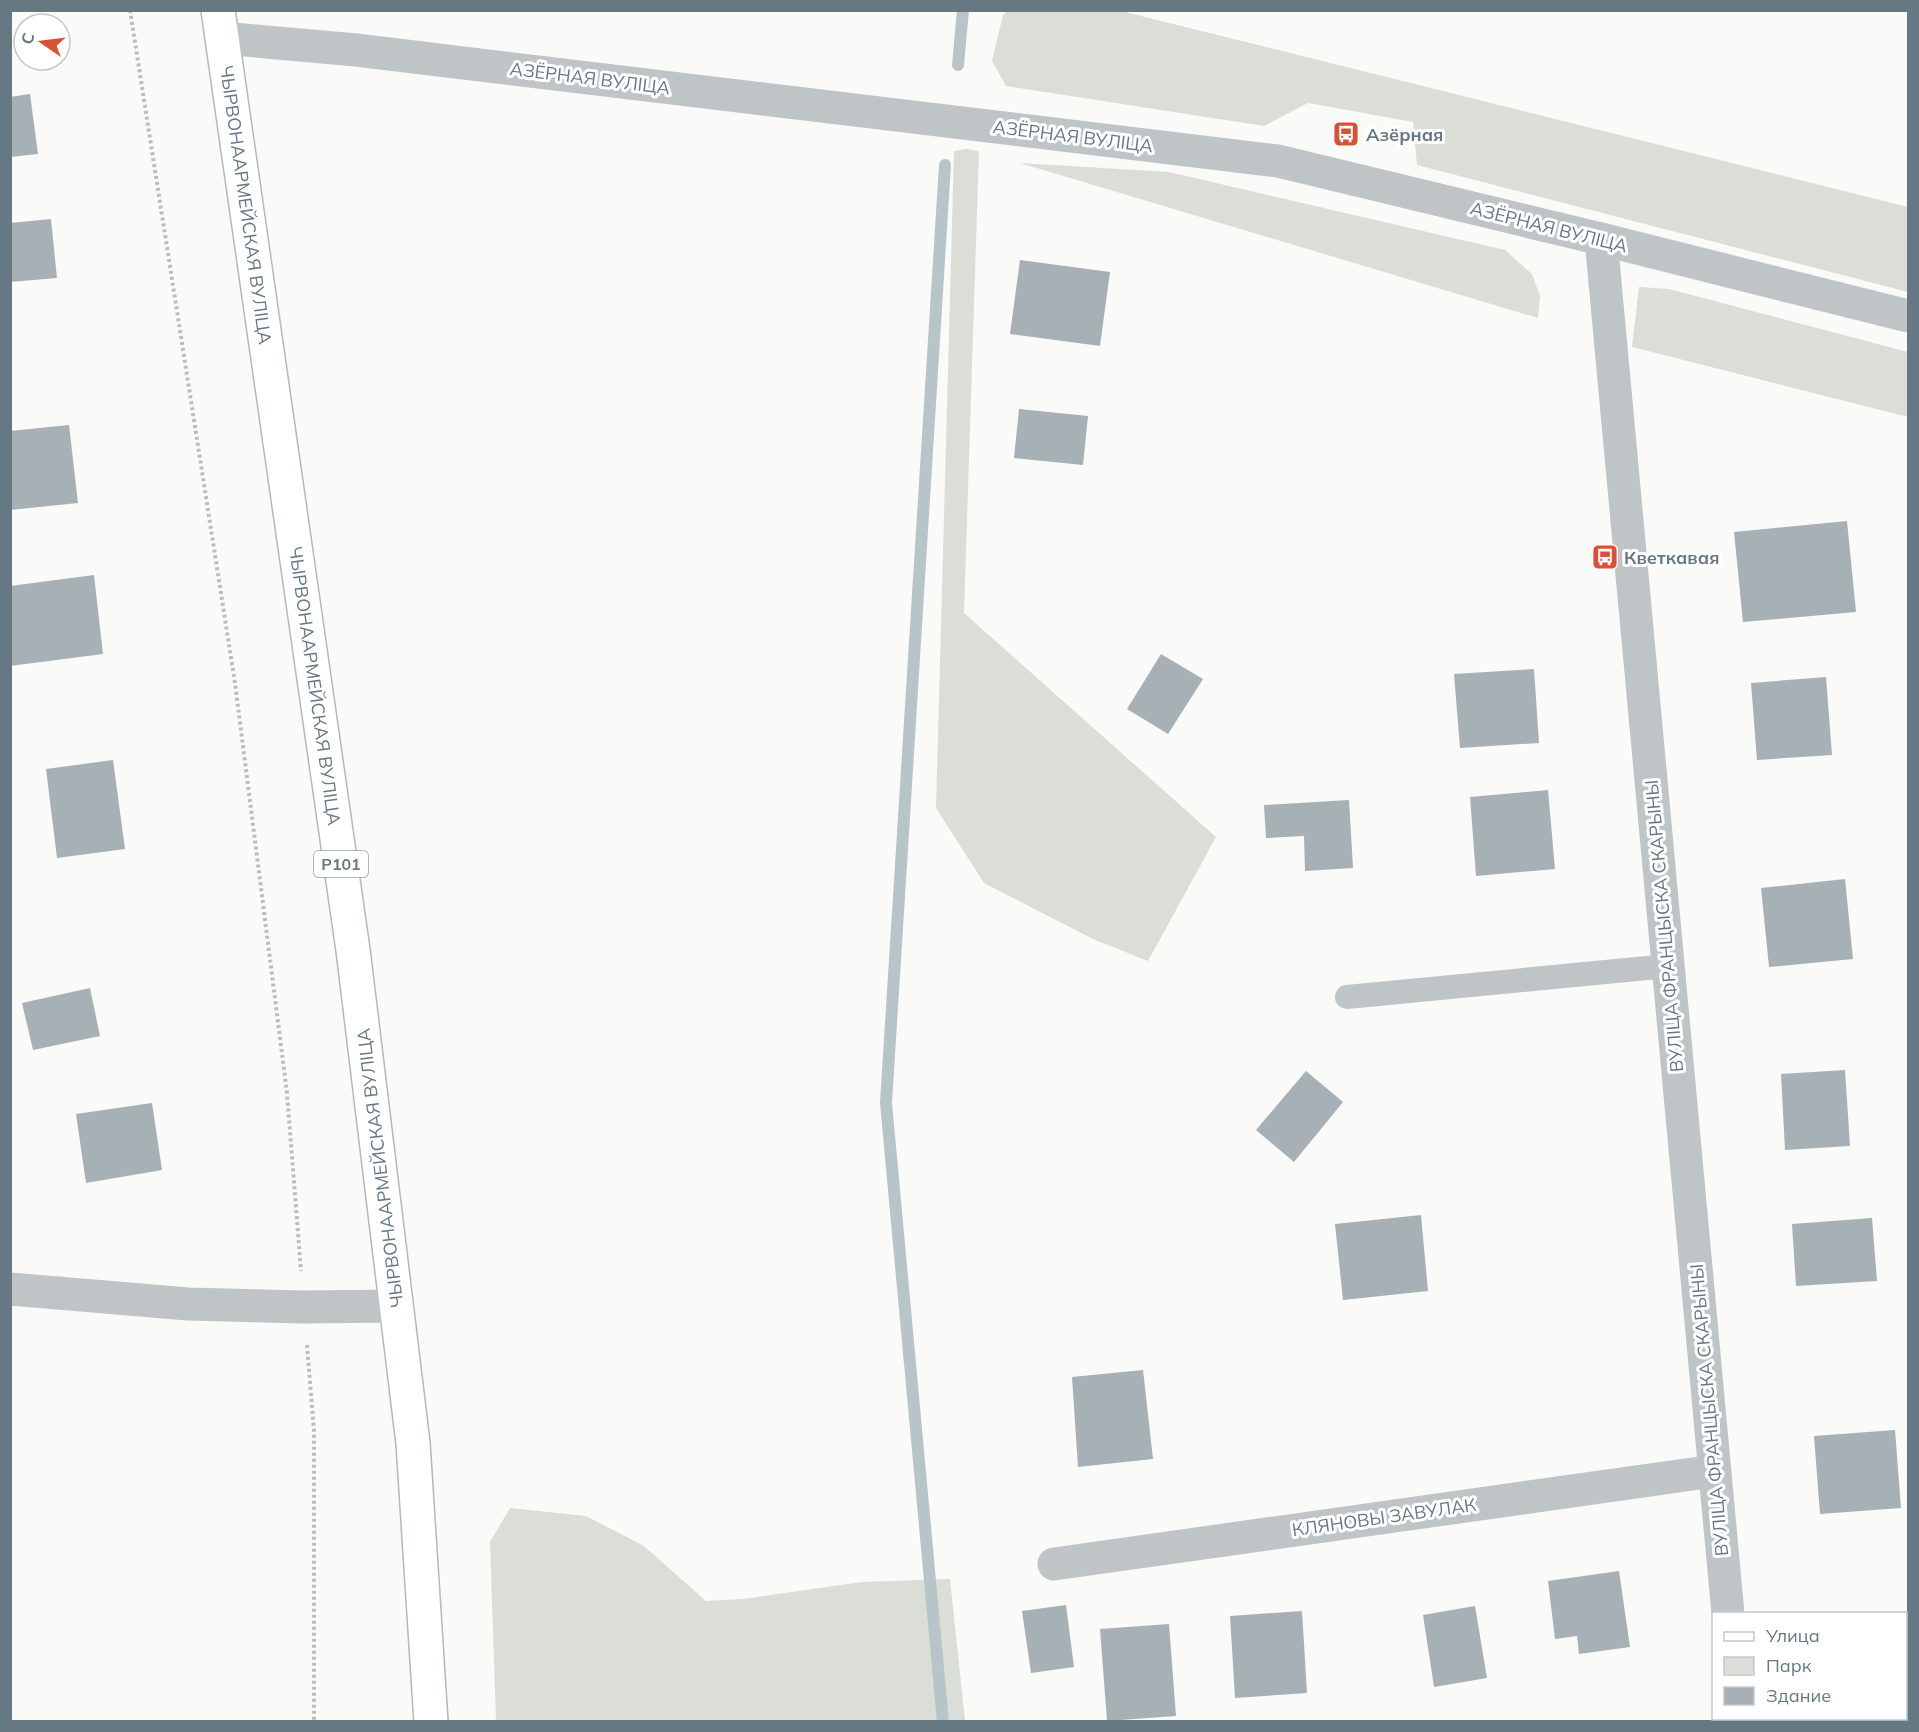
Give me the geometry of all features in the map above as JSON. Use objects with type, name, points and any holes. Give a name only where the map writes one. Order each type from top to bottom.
[{"type":"main road","name":"ЧЫРВОНААРМЕЙСКАЯ ВУЛІЦА","points":[[220,24],[353,950],[413,1443],[431,1722]]},
{"type":"street","name":"АЗЁРНАЯ ВУЛІЦА","points":[[220,24],[356,50],[1278,161],[1908,316]]},
{"type":"street","name":"ВУЛІЦА ФРАНЦЫСКА СКАРЫНЫ","points":[[1601,239],[1728,1612]]},
{"type":"street","points":[[10,1289],[188,1304],[304,1307],[397,1306]]},
{"type":"street","name":"КЛЯНОВЫ ЗАВУЛАК","points":[[1054,1563],[1714,1471]]},
{"type":"lane","points":[[1347,997],[1668,966]]},
{"type":"path","points":[[130,10],[236,682],[287,1093],[314,1431],[314,1722]]},
{"type":"green space","points":[[1009,10],[1121,11],[1908,207],[1908,292],[1417,165],[1413,122],[1308,103],[1264,126],[1006,86],[992,61],[1003,15]]},
{"type":"green space","points":[[966,149],[979,151],[964,613],[1216,837],[1148,961],[1093,939],[984,883],[936,808],[954,151]]},
{"type":"green space","points":[[1020,163],[1169,172],[1505,250],[1532,274],[1540,296],[1538,318]]},
{"type":"green space","points":[[1639,287],[1669,289],[1908,352],[1908,417],[1632,347]]},
{"type":"green space","points":[[510,1508],[586,1516],[644,1546],[706,1601],[743,1599],[862,1582],[950,1579],[965,1721],[496,1721],[490,1542]]},
{"type":"building","points":[[30,94],[38,154],[10,157],[10,97]]},
{"type":"building","points":[[51,219],[57,278],[10,282],[10,223]]},
{"type":"building","points":[[1020,260],[1110,272],[1100,346],[1010,334]]},
{"type":"building","points":[[1019,409],[1088,416],[1083,465],[1014,458]]},
{"type":"building","points":[[69,425],[78,503],[10,510],[10,431]]},
{"type":"building","points":[[1847,521],[1856,612],[1743,622],[1734,532]]},
{"type":"building","points":[[94,575],[103,654],[10,666],[10,586]]},
{"type":"building","points":[[1161,654],[1203,679],[1168,734],[1127,709]]},
{"type":"building","points":[[1534,669],[1539,743],[1460,748],[1454,674]]},
{"type":"building","points":[[1826,677],[1832,755],[1757,760],[1751,683]]},
{"type":"building","points":[[113,760],[125,849],[57,858],[46,769]]},
{"type":"building","points":[[1548,790],[1555,869],[1476,876],[1470,797]]},
{"type":"building","points":[[1349,800],[1353,868],[1305,871],[1304,836],[1266,838],[1264,805]]},
{"type":"building","points":[[1845,879],[1853,959],[1769,967],[1761,888]]},
{"type":"building","points":[[90,988],[100,1036],[33,1050],[22,1003]]},
{"type":"building","points":[[1845,1070],[1850,1146],[1785,1150],[1781,1074]]},
{"type":"building","points":[[1306,1071],[1343,1102],[1294,1162],[1256,1130]]},
{"type":"building","points":[[152,1103],[162,1170],[86,1183],[76,1114]]},
{"type":"building","points":[[1421,1215],[1428,1291],[1343,1300],[1335,1224]]},
{"type":"building","points":[[1872,1218],[1877,1281],[1796,1286],[1792,1224]]},
{"type":"building","points":[[1143,1370],[1153,1459],[1078,1467],[1072,1377]]},
{"type":"building","points":[[1895,1430],[1901,1508],[1820,1514],[1814,1436]]},
{"type":"building","points":[[1619,1571],[1630,1647],[1579,1654],[1577,1636],[1555,1639],[1548,1581]]},
{"type":"building","points":[[1066,1605],[1074,1667],[1031,1673],[1022,1611]]},
{"type":"building","points":[[1475,1606],[1487,1678],[1434,1687],[1423,1615]]},
{"type":"building","points":[[1302,1611],[1307,1693],[1235,1698],[1230,1616]]},
{"type":"building","points":[[1169,1624],[1176,1716],[1107,1721],[1100,1629]]},
{"type":"building","points":[[1908,1683],[1908,1722],[1846,1722],[1846,1720],[1907,1720]]},
{"type":"waterway","points":[[958,65],[963,10]]},
{"type":"waterway","points":[[943,1722],[886,1103],[945,165]]},
{"type":"place","name":"Азёрная","points":[[1346,134]]},
{"type":"place","name":"Кветкавая","points":[[1605,557]]}]
